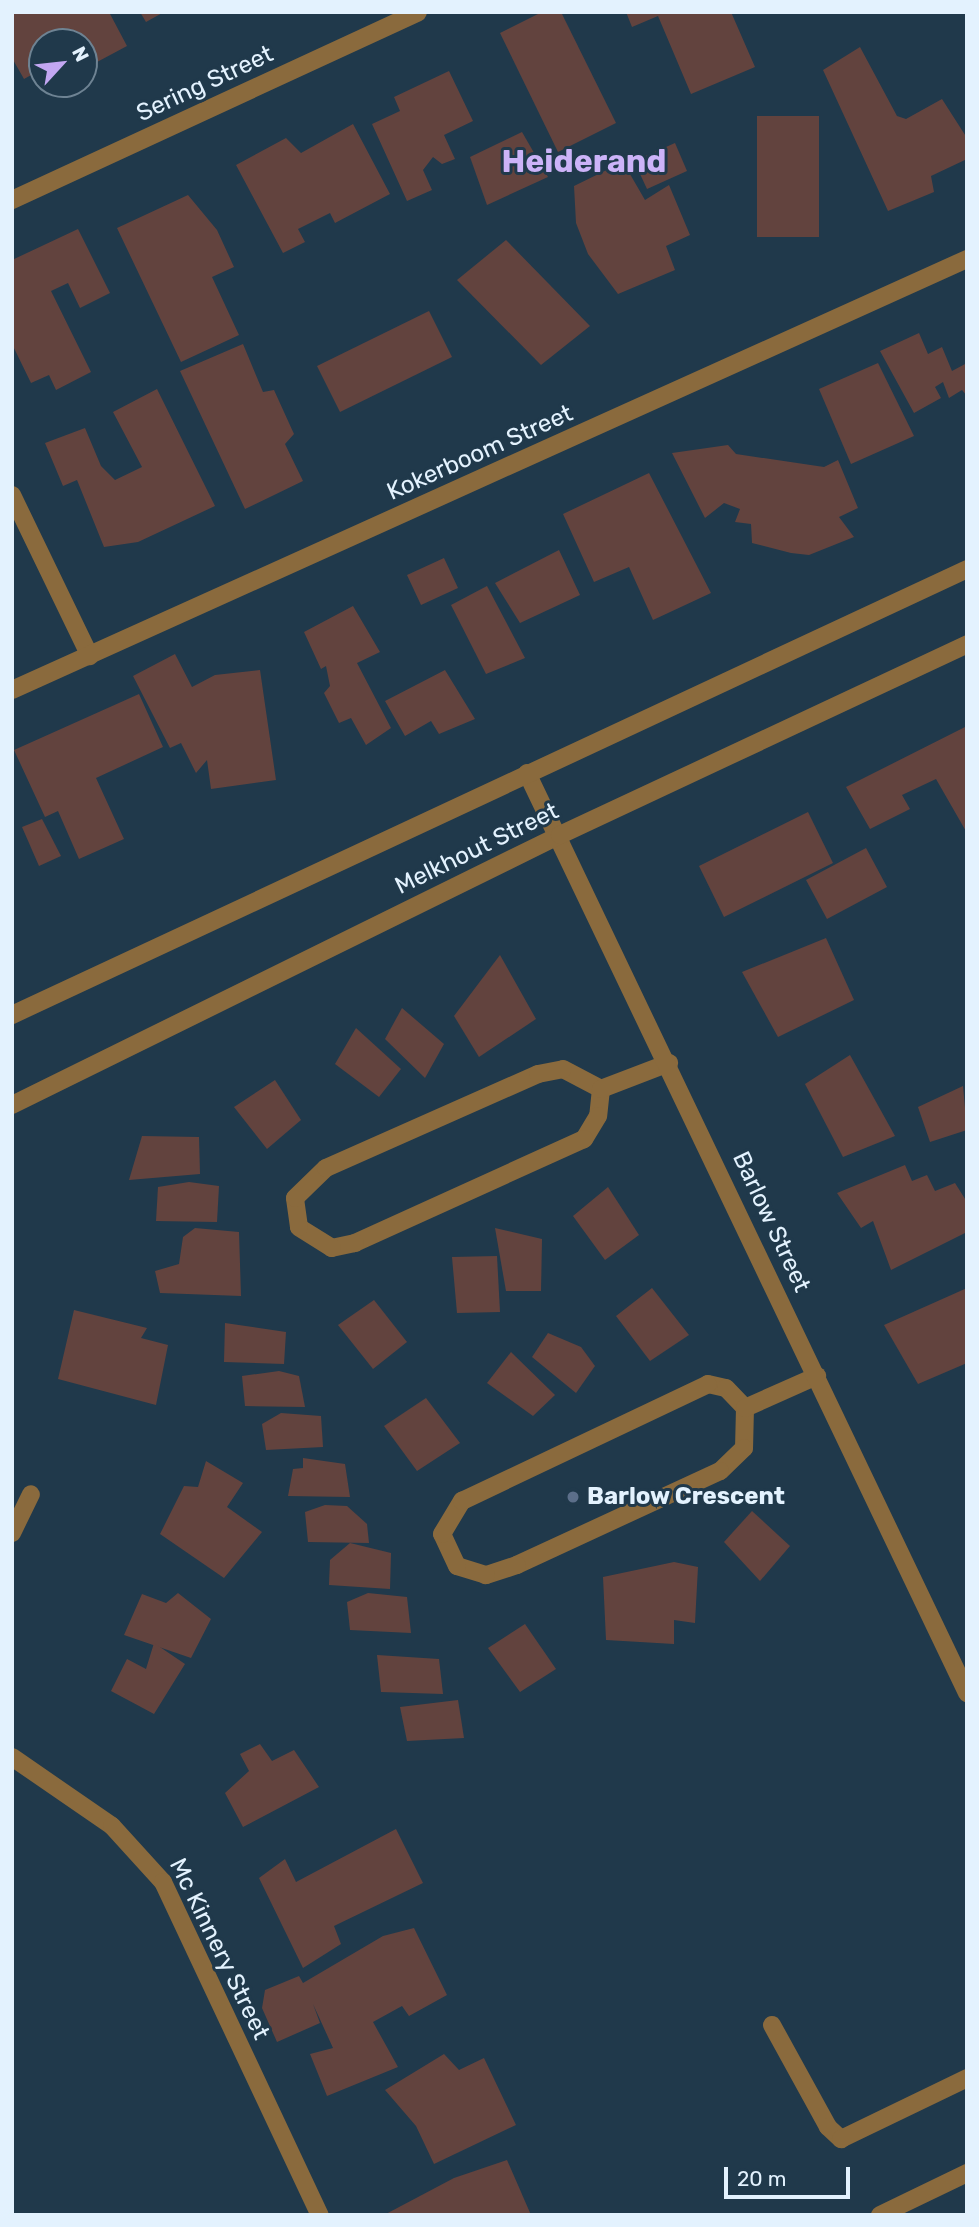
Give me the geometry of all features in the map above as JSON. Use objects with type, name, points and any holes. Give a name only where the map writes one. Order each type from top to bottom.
[{"type":"street","name":"Sering Street","points":[[12,200],[418,12]]},
{"type":"street","name":"Kokerboom Street","points":[[12,690],[967,260]]},
{"type":"street","points":[[12,495],[90,656]]},
{"type":"street","name":"Melkhout Street","points":[[12,1015],[967,569]]},
{"type":"street","name":"Melkhout Street","points":[[12,1105],[560,835],[967,644]]},
{"type":"street","name":"Barlow Street","points":[[527,773],[560,835],[967,1693]]},
{"type":"street","points":[[601,1089],[598,1116],[584,1139],[554,1155],[355,1243],[332,1248],[299,1227],[295,1198],[311,1178],[409,1129],[538,1074],[564,1069],[601,1089],[669,1063]]},
{"type":"street","points":[[745,1408],[817,1376]]},
{"type":"street","points":[[708,1384],[726,1388],[745,1408],[744,1448],[691,1489],[486,1575],[457,1566],[448,1551],[442,1534],[446,1519],[463,1501],[675,1395],[708,1384]]},
{"type":"street","points":[[12,1533],[31,1494]]},
{"type":"street","name":"Mc Kinnery Street","points":[[12,1757],[112,1826],[163,1882],[320,2215]]},
{"type":"street","points":[[772,2025],[828,2127],[841,2139],[967,2078]]},
{"type":"street","points":[[880,2215],[967,2173]]},
{"type":"building","points":[[12,12],[109,12],[127,46],[98,62],[98,28],[28,28],[28,77],[24,79],[12,58]]},
{"type":"building","points":[[140,12],[164,12],[146,22]]},
{"type":"building","points":[[542,12],[561,12],[616,123],[558,152],[500,33]]},
{"type":"building","points":[[626,12],[731,12],[755,67],[691,94],[658,16],[632,27]]},
{"type":"building","points":[[860,47],[897,116],[906,119],[942,99],[967,138],[967,159],[931,176],[934,192],[888,211],[823,70]]},
{"type":"building","points":[[449,71],[473,121],[444,135],[455,159],[442,164],[433,157],[423,170],[432,190],[407,201],[372,124],[400,111],[394,97]]},
{"type":"building","points":[[757,116],[819,116],[819,237],[757,237]]},
{"type":"building","points":[[353,124],[390,194],[335,223],[330,213],[298,229],[305,242],[283,253],[236,165],[286,138],[301,153]]},
{"type":"building","points":[[522,132],[548,177],[487,205],[470,157]]},
{"type":"building","points":[[675,143],[687,171],[647,189],[634,161]]},
{"type":"building","points":[[623,162],[645,200],[669,185],[690,235],[666,246],[675,270],[618,294],[588,254],[576,223],[574,186]]},
{"type":"building","points":[[188,195],[217,230],[234,267],[212,277],[239,335],[181,362],[117,228]]},
{"type":"building","points":[[78,229],[110,293],[80,308],[68,283],[51,291],[91,372],[56,390],[49,375],[31,383],[12,344],[12,260]]},
{"type":"building","points":[[506,240],[590,326],[541,365],[457,280]]},
{"type":"building","points":[[429,311],[452,357],[340,412],[317,366]]},
{"type":"building","points":[[919,333],[928,354],[942,347],[952,371],[967,363],[967,396],[962,390],[949,398],[943,382],[935,387],[941,398],[914,413],[880,351]]},
{"type":"building","points":[[243,344],[263,392],[274,390],[294,434],[285,444],[303,481],[245,509],[180,371]]},
{"type":"building","points":[[878,363],[914,436],[851,464],[819,389]]},
{"type":"building","points":[[157,389],[215,506],[138,542],[104,547],[77,480],[63,486],[45,443],[85,428],[101,466],[115,480],[142,467],[113,412]]},
{"type":"building","points":[[728,445],[736,454],[824,467],[838,460],[858,508],[839,517],[854,537],[809,555],[791,553],[752,543],[751,524],[735,522],[740,509],[724,503],[705,518],[672,453]]},
{"type":"building","points":[[649,473],[711,593],[653,620],[629,567],[594,582],[563,514]]},
{"type":"building","points":[[559,550],[580,595],[520,623],[495,583]]},
{"type":"building","points":[[444,558],[458,588],[421,605],[407,575]]},
{"type":"building","points":[[487,586],[525,658],[486,674],[451,605]]},
{"type":"building","points":[[353,606],[380,652],[357,663],[391,728],[366,745],[351,718],[339,723],[324,693],[330,686],[326,666],[321,669],[304,632]]},
{"type":"building","points":[[175,654],[192,687],[215,675],[260,670],[276,780],[211,789],[207,760],[196,773],[181,743],[170,748],[133,676]]},
{"type":"building","points":[[445,670],[475,719],[439,734],[431,721],[405,736],[385,701]]},
{"type":"building","points":[[139,694],[163,747],[96,778],[124,839],[79,859],[58,811],[45,817],[14,750]]},
{"type":"building","points":[[967,726],[967,833],[936,779],[902,795],[910,809],[870,829],[846,787]]},
{"type":"building","points":[[808,812],[833,863],[724,917],[699,866]]},
{"type":"building","points":[[42,819],[61,856],[39,866],[22,827]]},
{"type":"building","points":[[866,848],[887,887],[827,919],[806,880]]},
{"type":"building","points":[[826,938],[854,1000],[778,1037],[742,972]]},
{"type":"building","points":[[500,955],[536,1019],[479,1057],[454,1016]]},
{"type":"building","points":[[402,1008],[444,1044],[425,1078],[385,1039]]},
{"type":"building","points":[[356,1028],[401,1069],[379,1097],[335,1064]]},
{"type":"building","points":[[850,1055],[895,1136],[843,1157],[805,1084]]},
{"type":"building","points":[[275,1080],[301,1120],[267,1149],[234,1107]]},
{"type":"building","points":[[963,1086],[967,1130],[930,1142],[918,1107]]},
{"type":"building","points":[[142,1136],[199,1137],[200,1174],[129,1180]]},
{"type":"building","points":[[905,1165],[912,1181],[927,1175],[935,1191],[955,1183],[967,1202],[967,1232],[891,1270],[873,1221],[861,1228],[837,1193]]},
{"type":"building","points":[[189,1182],[219,1186],[217,1222],[156,1221],[158,1187]]},
{"type":"building","points":[[608,1187],[639,1235],[605,1260],[573,1216]]},
{"type":"building","points":[[195,1228],[239,1232],[241,1296],[160,1293],[155,1271],[179,1264],[183,1237]]},
{"type":"building","points":[[495,1228],[542,1239],[541,1291],[506,1291]]},
{"type":"building","points":[[497,1256],[500,1312],[457,1313],[452,1257]]},
{"type":"building","points":[[652,1288],[689,1335],[650,1361],[616,1316]]},
{"type":"building","points":[[967,1288],[967,1363],[918,1384],[884,1325]]},
{"type":"building","points":[[374,1300],[407,1342],[373,1369],[338,1325]]},
{"type":"building","points":[[74,1310],[147,1328],[141,1338],[168,1345],[156,1405],[58,1379]]},
{"type":"building","points":[[225,1323],[286,1332],[284,1364],[224,1362]]},
{"type":"building","points":[[548,1333],[581,1347],[595,1366],[576,1393],[532,1357]]},
{"type":"building","points":[[511,1352],[555,1395],[533,1416],[487,1383]]},
{"type":"building","points":[[279,1371],[299,1376],[305,1407],[245,1406],[242,1376]]},
{"type":"building","points":[[426,1398],[460,1443],[417,1471],[384,1426]]},
{"type":"building","points":[[281,1413],[321,1416],[323,1447],[266,1450],[262,1424]]},
{"type":"building","points":[[303,1458],[345,1464],[350,1497],[288,1496],[293,1469],[303,1468]]},
{"type":"building","points":[[206,1461],[243,1483],[227,1507],[262,1532],[224,1578],[160,1534],[184,1486],[198,1487]]},
{"type":"building","points":[[325,1505],[347,1506],[367,1524],[369,1543],[308,1542],[305,1512]]},
{"type":"building","points":[[752,1511],[790,1546],[760,1581],[724,1542]]},
{"type":"building","points":[[350,1543],[391,1553],[390,1589],[329,1585],[330,1560]]},
{"type":"building","points":[[674,1562],[698,1567],[695,1623],[674,1620],[674,1644],[606,1640],[603,1577]]},
{"type":"building","points":[[178,1593],[211,1619],[191,1658],[124,1635],[142,1594],[166,1603]]},
{"type":"building","points":[[368,1593],[407,1597],[411,1633],[350,1630],[347,1602]]},
{"type":"building","points":[[525,1624],[556,1669],[520,1692],[488,1648]]},
{"type":"building","points":[[154,1643],[185,1664],[154,1714],[111,1691],[127,1659],[146,1669]]},
{"type":"building","points":[[377,1655],[439,1659],[443,1694],[381,1692]]},
{"type":"building","points":[[458,1700],[464,1738],[407,1741],[400,1707]]},
{"type":"building","points":[[260,1744],[272,1761],[294,1750],[319,1787],[243,1827],[225,1793],[249,1771],[240,1754]]},
{"type":"building","points":[[396,1829],[423,1883],[334,1926],[341,1944],[303,1968],[259,1878],[285,1859],[296,1882]]},
{"type":"building","points":[[414,1928],[447,1995],[409,2016],[402,2006],[373,2022],[398,2067],[327,2096],[310,2054],[333,2048],[313,2004],[320,2023],[277,2042],[262,2008],[265,1990],[299,1976],[303,1983],[383,1936]]},
{"type":"building","points":[[444,2054],[459,2070],[484,2058],[516,2125],[434,2164],[416,2126],[385,2090]]},
{"type":"building","points":[[507,2160],[531,2215],[384,2215],[454,2178]]},
{"type":"place","name":"Barlow Crescent","points":[[573,1497]]},
{"type":"district","name":"Heiderand","points":[[584,161]]}]
